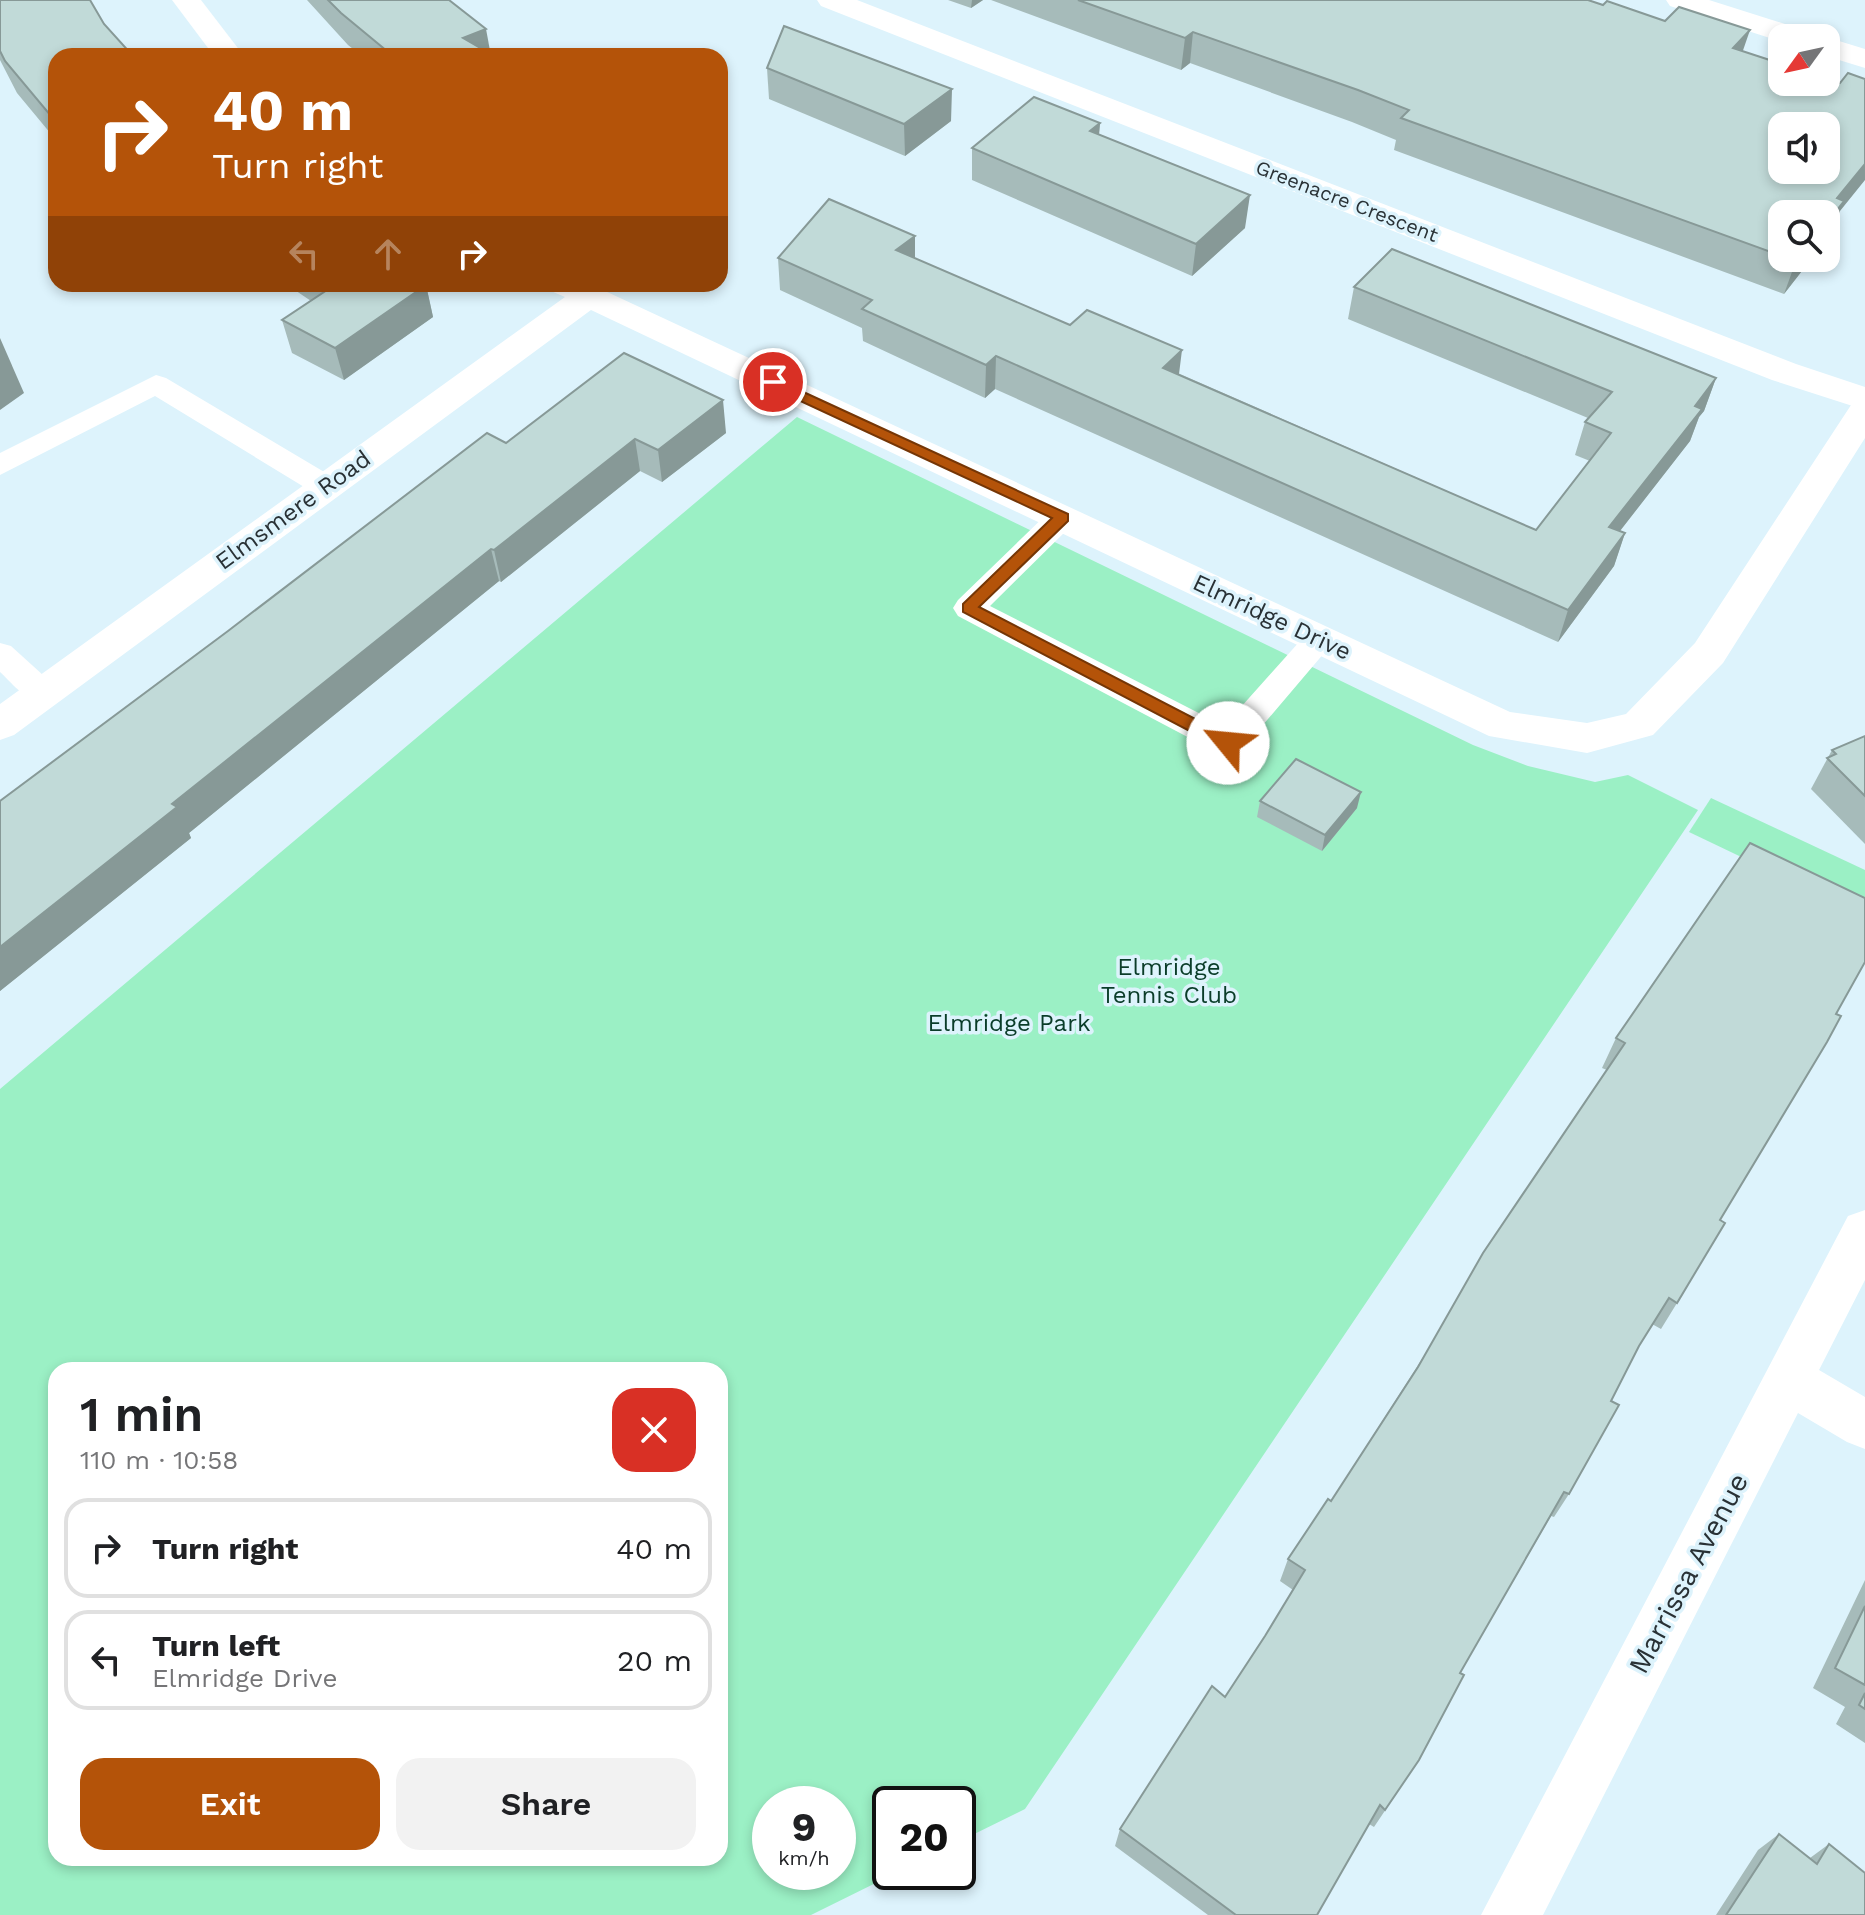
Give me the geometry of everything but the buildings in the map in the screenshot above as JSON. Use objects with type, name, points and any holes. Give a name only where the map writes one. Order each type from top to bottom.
[{"type":"street","points":[[186,0],[223,48]]},
{"type":"street","name":"Greenacre Crescent","points":[[831,0],[1784,372],[1865,399]]},
{"type":"street","points":[[1680,0],[1768,28]]},
{"type":"street","points":[[1840,51],[1865,59]]},
{"type":"street","name":"Elmsmere Road","points":[[0,725],[325,486],[573,292]]},
{"type":"street","name":"Elmridge Drive","points":[[580,292],[1503,726],[1587,738],[1639,725],[1709,653],[1865,410]]},
{"type":"street","name":"Marrissa Avenue","points":[[1511,1915],[1865,1231]]},
{"type":"street","points":[[1789,1380],[1865,1425]]},
{"type":"lane","points":[[0,465],[156,384],[325,486]]},
{"type":"lane","points":[[1062,517],[969,608],[1228,743],[1320,639]]},
{"type":"lane","points":[[0,654],[43,693]]},
{"type":"green space","name":"Elmridge Park","points":[[797,417],[1473,745],[1528,766],[1595,782],[1628,775],[1698,810],[1025,1809],[976,1833],[976,1786],[872,1786],[872,1885],[811,1915],[0,1915],[0,1089]]},
{"type":"green space","points":[[1711,798],[1865,870],[1865,916],[1689,832]]},
{"type":"route","points":[[773,382],[1062,517],[969,608],[1228,743]]},
{"type":"park label","name":"Elmridge Tennis Club","points":[[1169,981]]}]
